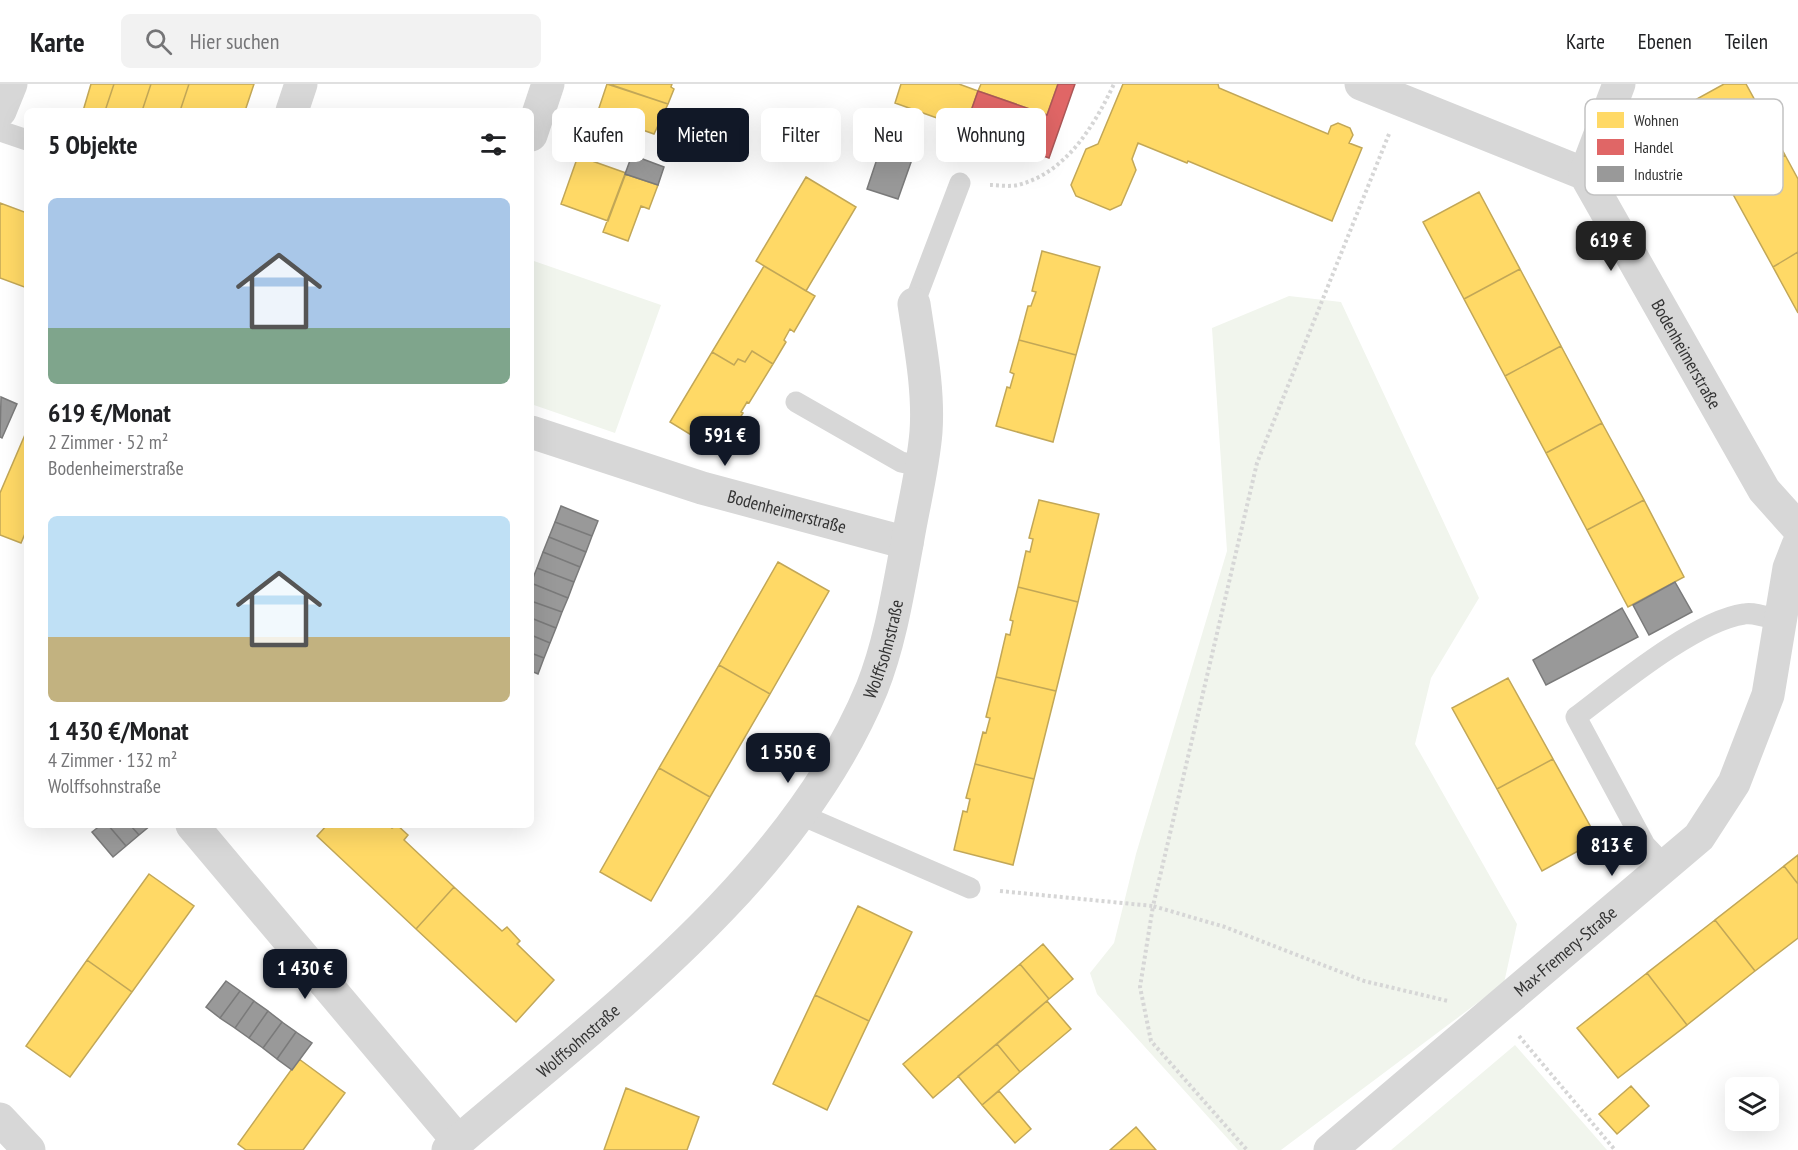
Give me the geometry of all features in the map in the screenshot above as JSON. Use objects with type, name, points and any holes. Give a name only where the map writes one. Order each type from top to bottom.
[{"type":"street","points":[[0,111],[11,84]]},
{"type":"street","points":[[293,108],[301,84]]},
{"type":"street","points":[[534,126],[548,84]]},
{"type":"street","points":[[1361,84],[1585,174]]},
{"type":"street","points":[[1613,99],[1619,84]]},
{"type":"street","name":"Bodenheimerstraße","points":[[1597,195],[1764,490],[1798,528]]},
{"type":"street","name":"Wolffsohnstraße","points":[[194,828],[453,1146],[622,1002],[737,892],[799,814],[837,761],[872,687],[896,604],[926,431],[923,368],[914,304]]},
{"type":"street","name":"Bodenheimerstraße","points":[[534,433],[702,488],[907,543]]},
{"type":"street","name":"Max-Fremery-Straße","points":[[1330,1150],[1699,837],[1734,783],[1768,695],[1789,568],[1798,545]]},
{"type":"street","points":[[0,1119],[28,1150]]},
{"type":"lane","points":[[0,130],[24,139]]},
{"type":"lane","name":"Wolffsohnstraße","points":[[914,304],[960,183]]},
{"type":"lane","points":[[796,402],[901,462],[920,466]]},
{"type":"lane","points":[[1665,866],[1645,846],[1576,717],[1655,658],[1721,619],[1747,613],[1780,621]]},
{"type":"lane","points":[[799,814],[970,888]]},
{"type":"path","points":[[960,183],[1016,186],[1054,170],[1095,123],[1114,84]]},
{"type":"path","points":[[1247,1150],[1151,1041],[1140,987],[1153,906],[1257,463],[1402,101]]},
{"type":"path","points":[[970,888],[1153,906],[1225,927],[1364,981],[1433,999],[1498,1008],[1615,1150]]},
{"type":"shaded area","points":[[534,261],[661,305],[615,433],[534,405]]},
{"type":"shaded area","points":[[1289,296],[1341,302],[1479,598],[1431,678],[1415,744],[1517,924],[1504,983],[1281,1150],[1238,1150],[1097,994],[1090,973],[1114,943],[1136,854],[1227,551],[1212,328]]},
{"type":"shaded area","points":[[1515,1045],[1607,1150],[1391,1150]]},
{"type":"building: Wohnen","points":[[91,84],[114,84],[106,108],[84,108]]},
{"type":"building: Wohnen","points":[[114,84],[151,84],[143,108],[106,108]]},
{"type":"building: Wohnen","points":[[151,84],[189,84],[181,108],[143,108]]},
{"type":"building: Wohnen","points":[[189,84],[254,84],[246,108],[181,108]]},
{"type":"building: Wohnen","points":[[607,84],[668,104],[666,108],[657,108],[657,128],[654,134],[645,131],[645,108],[599,108]]},
{"type":"building: Wohnen","points":[[609,84],[672,84],[671,87],[674,89],[668,104]]},
{"type":"building: Wohnen","points":[[901,84],[959,84],[978,91],[972,108],[936,108],[936,118],[924,113],[924,108],[909,108],[895,103]]},
{"type":"building: Wohnen","points":[[981,84],[1058,84],[1047,115],[1046,108],[1027,108],[978,91]]},
{"type":"building: Wohnen","points":[[1123,84],[1218,84],[1219,88],[1328,134],[1331,126],[1338,123],[1350,128],[1353,135],[1349,143],[1362,148],[1332,221],[1188,161],[1187,163],[1138,143],[1132,159],[1136,170],[1121,205],[1110,210],[1076,196],[1071,185],[1086,149],[1098,144]]},
{"type":"building: Wohnen","points":[[1724,84],[1746,84],[1754,99],[1697,99]]},
{"type":"building: Wohnen","points":[[1785,155],[1798,179],[1798,252],[1773,267],[1733,195],[1783,195],[1783,156]]},
{"type":"building: Wohnen","points":[[576,162],[595,162],[626,173],[608,221],[561,204]]},
{"type":"building: Wohnen","points":[[625,174],[658,185],[649,209],[641,206],[628,241],[603,232]]},
{"type":"building: Wohnen","points":[[806,177],[856,207],[806,291],[756,261]]},
{"type":"building: Wohnen","points":[[1479,192],[1520,269],[1464,299],[1423,222]]},
{"type":"building: Wohnen","points":[[0,203],[24,212],[24,287],[0,278]]},
{"type":"building: Wohnen","points":[[1042,251],[1100,267],[1076,355],[1019,340],[1028,306],[1031,306],[1036,292],[1032,291]]},
{"type":"building: Wohnen","points":[[1798,252],[1798,313],[1773,267]]},
{"type":"building: Wohnen","points":[[764,266],[815,296],[794,332],[790,329],[784,340],[786,342],[773,364],[752,351],[745,362],[738,359],[734,365],[712,352]]},
{"type":"building: Wohnen","points":[[1520,269],[1561,346],[1505,376],[1464,299]]},
{"type":"building: Wohnen","points":[[1019,340],[1076,355],[1053,442],[996,426],[1007,387],[1010,388],[1014,374],[1010,372]]},
{"type":"building: Wohnen","points":[[1561,346],[1602,423],[1546,453],[1505,376]]},
{"type":"building: Wohnen","points":[[752,351],[773,364],[749,403],[747,402],[741,412],[743,413],[719,452],[670,422],[712,352],[734,365],[738,359],[745,362]]},
{"type":"building: Wohnen","points":[[1602,423],[1644,500],[1587,530],[1546,453]]},
{"type":"building: Wohnen","points":[[24,437],[24,536],[21,543],[0,535],[0,493]]},
{"type":"building: Wohnen","points":[[1039,500],[1099,514],[1078,602],[1018,587],[1026,551],[1030,552],[1033,539],[1029,538]]},
{"type":"building: Wohnen","points":[[1644,500],[1684,577],[1628,607],[1587,530]]},
{"type":"building: Wohnen","points":[[778,562],[829,591],[770,694],[719,665]]},
{"type":"building: Wohnen","points":[[1018,587],[1078,602],[1056,691],[996,677],[1006,634],[1010,635],[1013,621],[1010,620]]},
{"type":"building: Wohnen","points":[[719,665],[770,694],[710,797],[659,768]]},
{"type":"building: Wohnen","points":[[996,677],[1056,691],[1034,779],[975,764],[983,732],[986,733],[990,718],[986,717]]},
{"type":"building: Wohnen","points":[[1508,678],[1553,759],[1497,789],[1452,708]]},
{"type":"building: Wohnen","points":[[1553,759],[1598,840],[1542,871],[1497,789]]},
{"type":"building: Wohnen","points":[[975,764],[1034,779],[1013,865],[954,850],[963,811],[967,812],[970,799],[966,798]]},
{"type":"building: Wohnen","points":[[659,768],[710,797],[651,901],[600,872]]},
{"type":"building: Wohnen","points":[[324,828],[400,828],[408,835],[404,840],[454,887],[416,929],[317,836]]},
{"type":"building: Wohnen","points":[[1798,855],[1798,884],[1784,866]]},
{"type":"building: Wohnen","points":[[1784,866],[1798,884],[1798,938],[1755,971],[1715,920]]},
{"type":"building: Wohnen","points":[[149,874],[194,906],[132,992],[87,960]]},
{"type":"building: Wohnen","points":[[454,887],[502,931],[507,927],[520,941],[517,944],[554,980],[516,1022],[416,929]]},
{"type":"building: Wohnen","points":[[858,906],[912,932],[869,1021],[815,995]]},
{"type":"building: Wohnen","points":[[1715,920],[1755,971],[1687,1025],[1647,973]]},
{"type":"building: Wohnen","points":[[1043,944],[1073,979],[1049,999],[1020,964]]},
{"type":"building: Wohnen","points":[[87,960],[132,992],[70,1077],[26,1046]]},
{"type":"building: Wohnen","points":[[1020,964],[1049,999],[933,1098],[903,1064]]},
{"type":"building: Wohnen","points":[[1647,973],[1687,1025],[1618,1078],[1577,1028]]},
{"type":"building: Wohnen","points":[[815,995],[869,1021],[827,1110],[773,1084]]},
{"type":"building: Wohnen","points":[[1047,1001],[1071,1029],[1020,1072],[997,1044]]},
{"type":"building: Wohnen","points":[[997,1044],[1020,1072],[982,1105],[958,1076]]},
{"type":"building: Wohnen","points":[[299,1059],[345,1093],[303,1150],[246,1150],[238,1144]]},
{"type":"building: Wohnen","points":[[1631,1086],[1649,1106],[1617,1134],[1599,1114]]},
{"type":"building: Wohnen","points":[[626,1088],[699,1117],[687,1150],[604,1150]]},
{"type":"building: Wohnen","points":[[999,1091],[1031,1129],[1015,1143],[982,1105]]},
{"type":"building: Wohnen","points":[[1136,1127],[1156,1150],[1110,1150]]},
{"type":"building: Handel","points":[[1058,84],[1075,84],[1049,158],[1046,157],[1047,115]]},
{"type":"building: Handel","points":[[978,91],[1027,108],[972,108]]},
{"type":"building: Industrie","points":[[645,160],[664,167],[658,185],[625,174],[629,162],[645,162]]},
{"type":"building: Industrie","points":[[876,162],[911,162],[898,199],[867,189]]},
{"type":"building: Industrie","points":[[1,397],[17,404],[2,438],[0,437]]},
{"type":"building: Industrie","points":[[561,506],[598,521],[592,536],[555,522]]},
{"type":"building: Industrie","points":[[555,522],[592,536],[586,552],[549,537]]},
{"type":"building: Industrie","points":[[549,537],[586,552],[580,567],[543,552]]},
{"type":"building: Industrie","points":[[543,552],[580,567],[574,582],[537,568]]},
{"type":"building: Industrie","points":[[537,568],[574,582],[568,598],[534,584]]},
{"type":"building: Industrie","points":[[1675,582],[1692,612],[1649,635],[1633,605]]},
{"type":"building: Industrie","points":[[534,584],[568,598],[562,612],[534,602]]},
{"type":"building: Industrie","points":[[534,602],[562,612],[556,628],[534,619]]},
{"type":"building: Industrie","points":[[1622,608],[1638,637],[1546,685],[1533,660]]},
{"type":"building: Industrie","points":[[534,619],[556,628],[550,643],[534,636]]},
{"type":"building: Industrie","points":[[534,636],[550,643],[544,658],[534,654]]},
{"type":"building: Industrie","points":[[534,654],[544,658],[538,674],[534,672]]},
{"type":"building: Industrie","points":[[97,828],[111,828],[126,846],[113,857],[92,832]]},
{"type":"building: Industrie","points":[[111,828],[133,828],[139,835],[126,846]]},
{"type":"building: Industrie","points":[[133,828],[147,828],[139,835]]},
{"type":"building: Industrie","points":[[226,981],[240,991],[220,1018],[206,1007]]},
{"type":"building: Industrie","points":[[240,991],[254,1001],[235,1028],[220,1018]]},
{"type":"building: Industrie","points":[[254,1001],[268,1011],[249,1038],[235,1028]]},
{"type":"building: Industrie","points":[[268,1011],[282,1022],[263,1048],[249,1038]]},
{"type":"building: Industrie","points":[[282,1022],[296,1032],[277,1059],[263,1048]]},
{"type":"building: Industrie","points":[[296,1032],[312,1043],[292,1070],[277,1059]]}]
